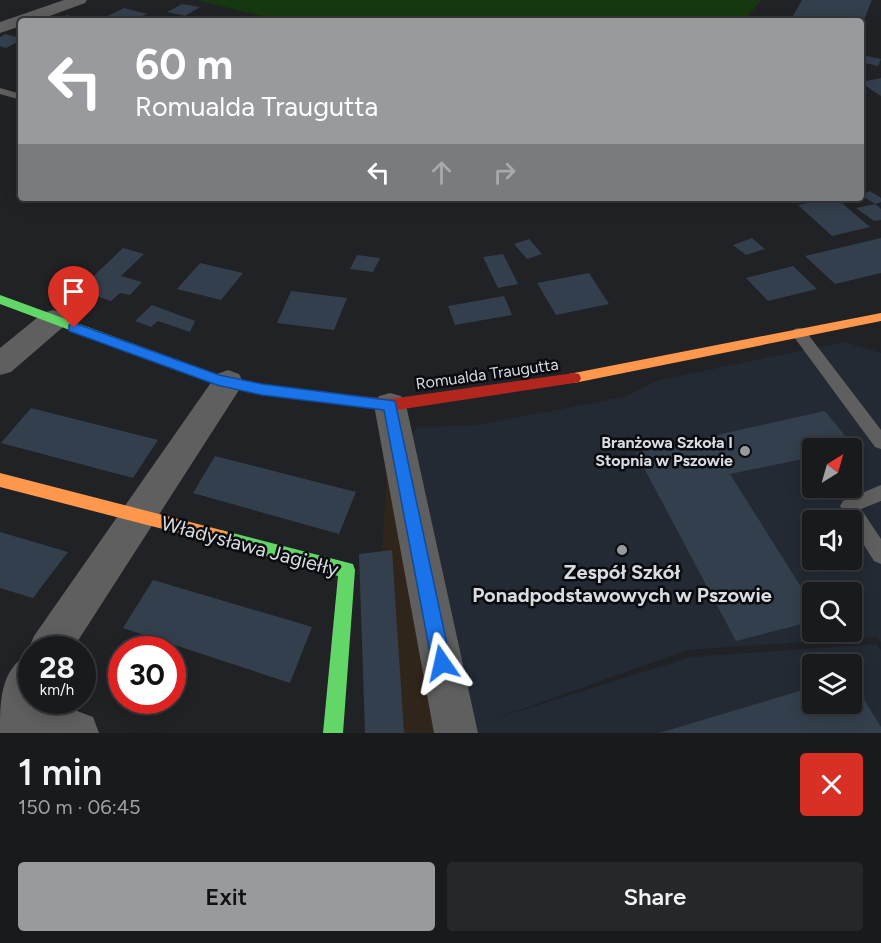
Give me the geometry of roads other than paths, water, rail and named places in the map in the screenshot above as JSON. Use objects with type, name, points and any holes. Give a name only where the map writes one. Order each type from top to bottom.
[{"type":"street","points":[[28,18],[79,0]]},
{"type":"street","points":[[0,28],[18,22]]},
{"type":"street","name":"Romualda Traugutta","points":[[0,299],[228,382],[262,389],[390,405],[557,382],[881,317]]},
{"type":"street","points":[[0,364],[53,320]]},
{"type":"street","name":"Władysława Jagiełły","points":[[57,636],[136,515],[228,382]]},
{"type":"street","points":[[390,405],[456,733]]},
{"type":"street","name":"Władysława Jagiełły","points":[[0,480],[347,570],[333,733]]},
{"type":"street","points":[[10,703],[77,733]]},
{"type":"lane","points":[[0,91],[18,96]]},
{"type":"lane","points":[[799,333],[881,442]]},
{"type":"lane","points":[[881,493],[849,506],[881,555]]},
{"type":"place","name":"Branżowa Szkoła I Stopnia w Pszowie","points":[[745,451]]},
{"type":"place","name":"Zespół Szkół Ponadpodstawowych w Pszowie","points":[[622,550]]}]
